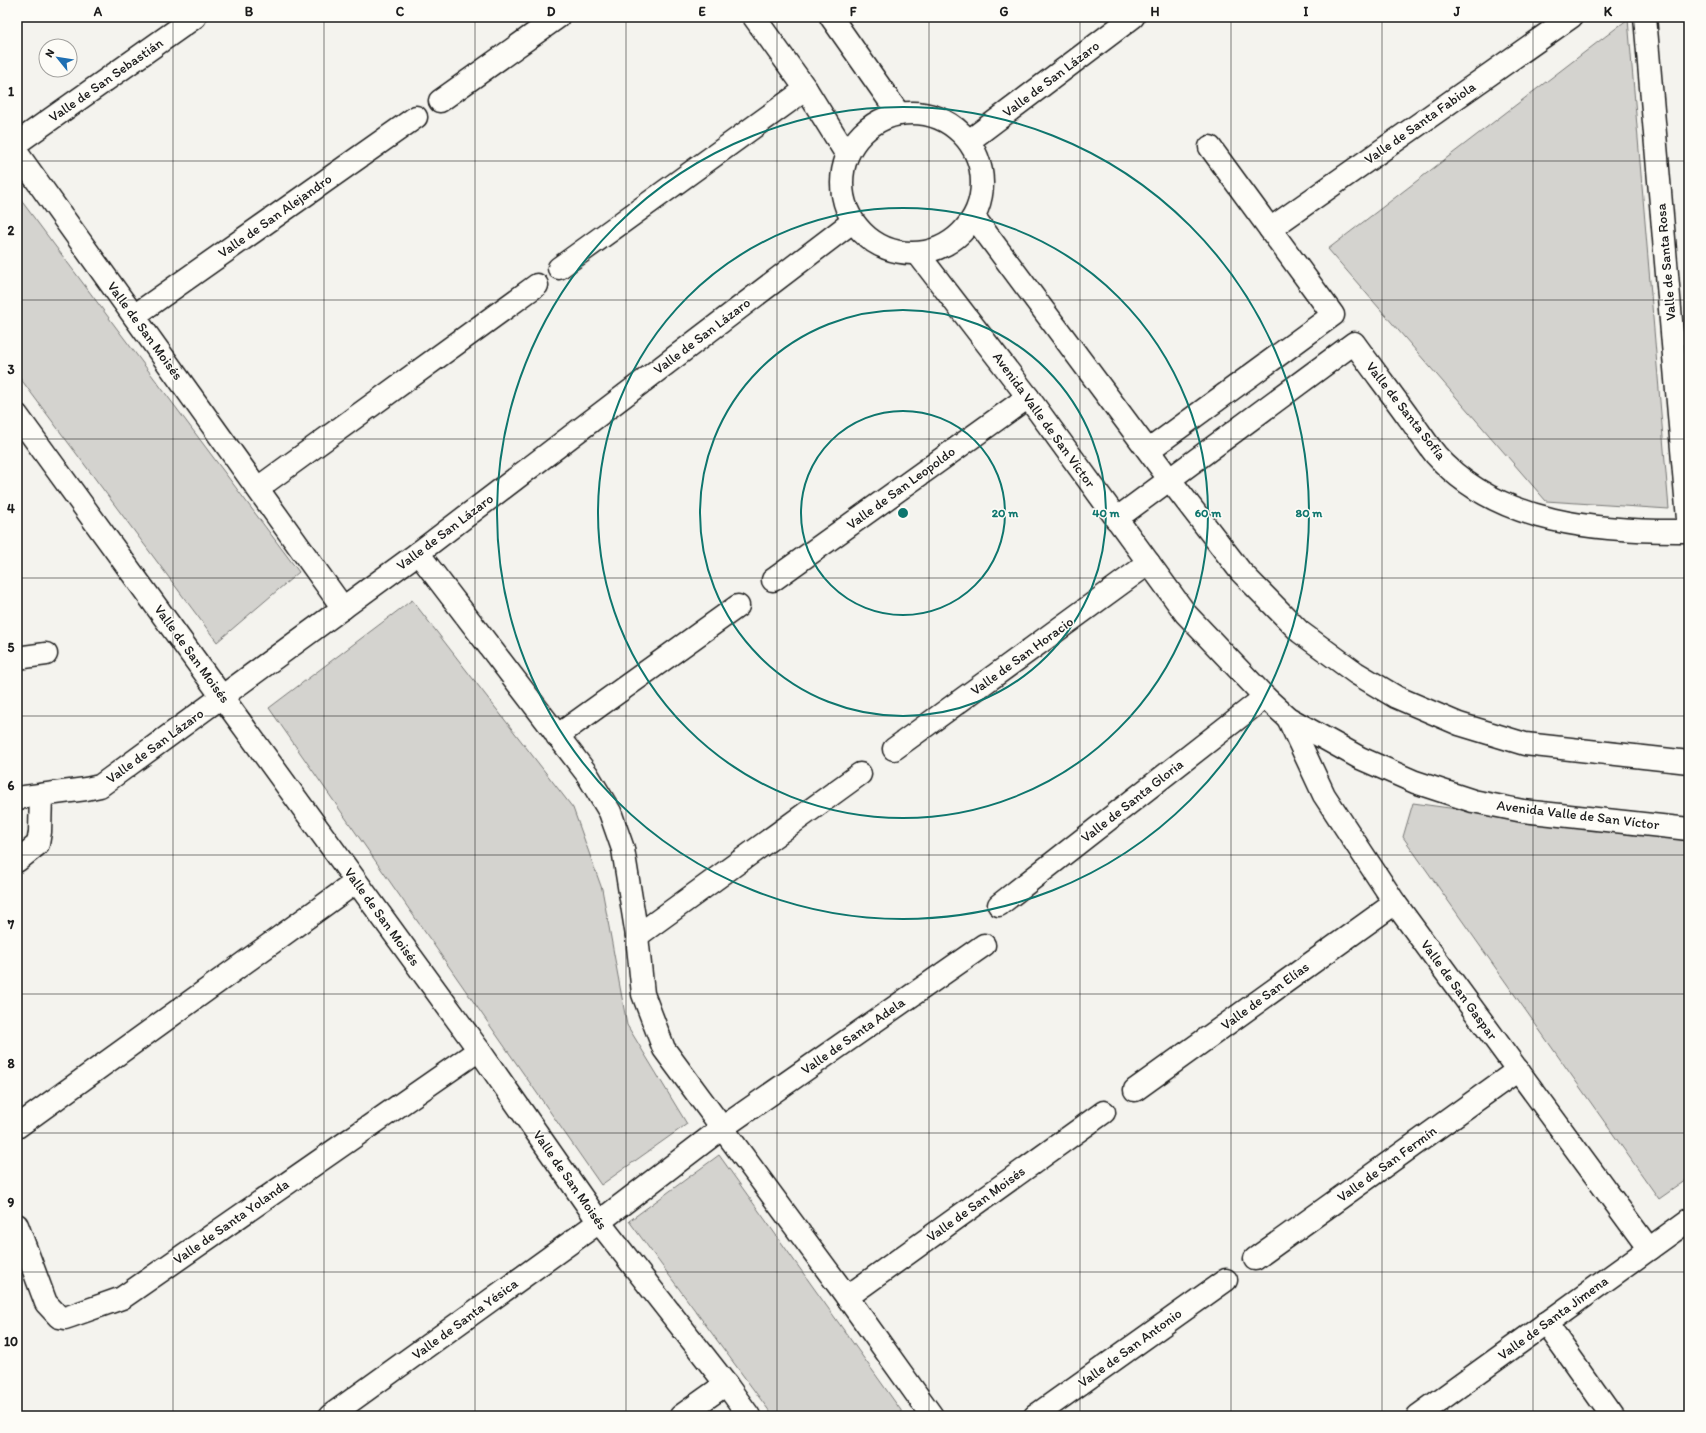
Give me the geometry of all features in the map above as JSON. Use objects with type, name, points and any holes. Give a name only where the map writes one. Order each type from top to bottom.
[{"type":"street","name":"Valle de San Sebastián","points":[[17,144],[195,17]]},
{"type":"street","points":[[440,101],[558,17]]},
{"type":"street","points":[[754,17],[806,89],[847,155]]},
{"type":"street","points":[[831,17],[899,114]]},
{"type":"street","name":"Valle de San Lázaro","points":[[969,141],[1133,17]]},
{"type":"street","name":"Valle de Santa Fabiola","points":[[1270,229],[1571,17]]},
{"type":"street","name":"Valle de Santa Rosa","points":[[1645,17],[1689,531]]},
{"type":"street","points":[[560,268],[806,89]]},
{"type":"street","points":[[924,113],[949,123],[969,141],[981,167],[982,196],[974,217],[969,224],[949,243],[926,253],[904,254],[878,246],[852,222],[842,188],[843,170],[850,150],[871,126],[899,114],[924,113]]},
{"type":"street","name":"Valle de San Alejandro","points":[[134,316],[416,117]]},
{"type":"street","points":[[1149,450],[1333,315],[1210,147]]},
{"type":"street","name":"Valle de San Moisés","points":[[17,152],[344,608]]},
{"type":"street","points":[[974,217],[1170,480],[1241,572],[1300,632],[1356,673],[1396,697],[1459,724],[1525,744],[1689,762]]},
{"type":"street","name":"Valle de San Lázaro","points":[[17,798],[100,786],[418,553],[852,222]]},
{"type":"street","name":"Avenida Valle de San Víctor","points":[[918,254],[1028,397],[1186,614],[1265,697],[1288,718],[1360,758],[1415,782],[1473,801],[1523,811],[1689,829]]},
{"type":"street","points":[[258,488],[537,285]]},
{"type":"street","name":"Valle de Santa Sofía","points":[[1170,480],[1354,343],[1437,455],[1470,485],[1506,504],[1551,519],[1586,527],[1639,532],[1689,531]]},
{"type":"street","name":"Valle de San Leopoldo","points":[[773,580],[1028,397]]},
{"type":"street","name":"Valle de San Moisés","points":[[17,415],[479,1050],[599,1222],[750,1416]]},
{"type":"street","points":[[1116,519],[1170,480]]},
{"type":"street","points":[[418,553],[587,774],[610,812],[623,849],[637,936],[643,994],[664,1049],[847,1297],[932,1416]]},
{"type":"street","name":"Valle de San Horacio","points":[[894,749],[1149,563]]},
{"type":"street","points":[[558,736],[738,606]]},
{"type":"street","points":[[17,658],[46,654]]},
{"type":"street","name":"Valle de Santa Gloria","points":[[999,906],[1265,697]]},
{"type":"street","name":"Valle de San Gaspar","points":[[1288,718],[1324,795],[1395,903],[1649,1249]]},
{"type":"street","points":[[637,936],[860,774]]},
{"type":"street","points":[[17,862],[38,844],[40,832],[41,795]]},
{"type":"street","points":[[17,1127],[356,882]]},
{"type":"street","name":"Valle de San Elías","points":[[1135,1090],[1395,903]]},
{"type":"street","name":"Valle de Santa Adela","points":[[599,1222],[722,1128],[984,945]]},
{"type":"street","name":"Valle de Santa Yolanda","points":[[17,1225],[46,1304],[59,1317],[65,1318],[122,1298],[479,1050]]},
{"type":"street","name":"Valle de San Fermín","points":[[1255,1259],[1518,1070]]},
{"type":"street","name":"Valle de San Moisés","points":[[847,1297],[1104,1112]]},
{"type":"street","name":"Valle de Santa Jimena","points":[[1418,1416],[1689,1220]]},
{"type":"street","name":"Valle de Santa Yésica","points":[[330,1416],[599,1222]]},
{"type":"street","name":"Valle de San Antonio","points":[[1035,1416],[1226,1280]]},
{"type":"street","points":[[1546,1323],[1612,1416]]},
{"type":"street","points":[[681,1416],[726,1384]]},
{"type":"shaded area","points":[[1628,19],[1669,509],[1546,501],[1328,249]]},
{"type":"shaded area","points":[[17,195],[299,572],[217,642],[17,374]]},
{"type":"shaded area","points":[[412,600],[573,808],[602,889],[627,1025],[687,1124],[601,1185],[269,708]]},
{"type":"shaded area","points":[[1413,803],[1689,841],[1689,1178],[1659,1199],[1403,837]]},
{"type":"shaded area","points":[[719,1155],[905,1416],[773,1416],[629,1221]]}]
